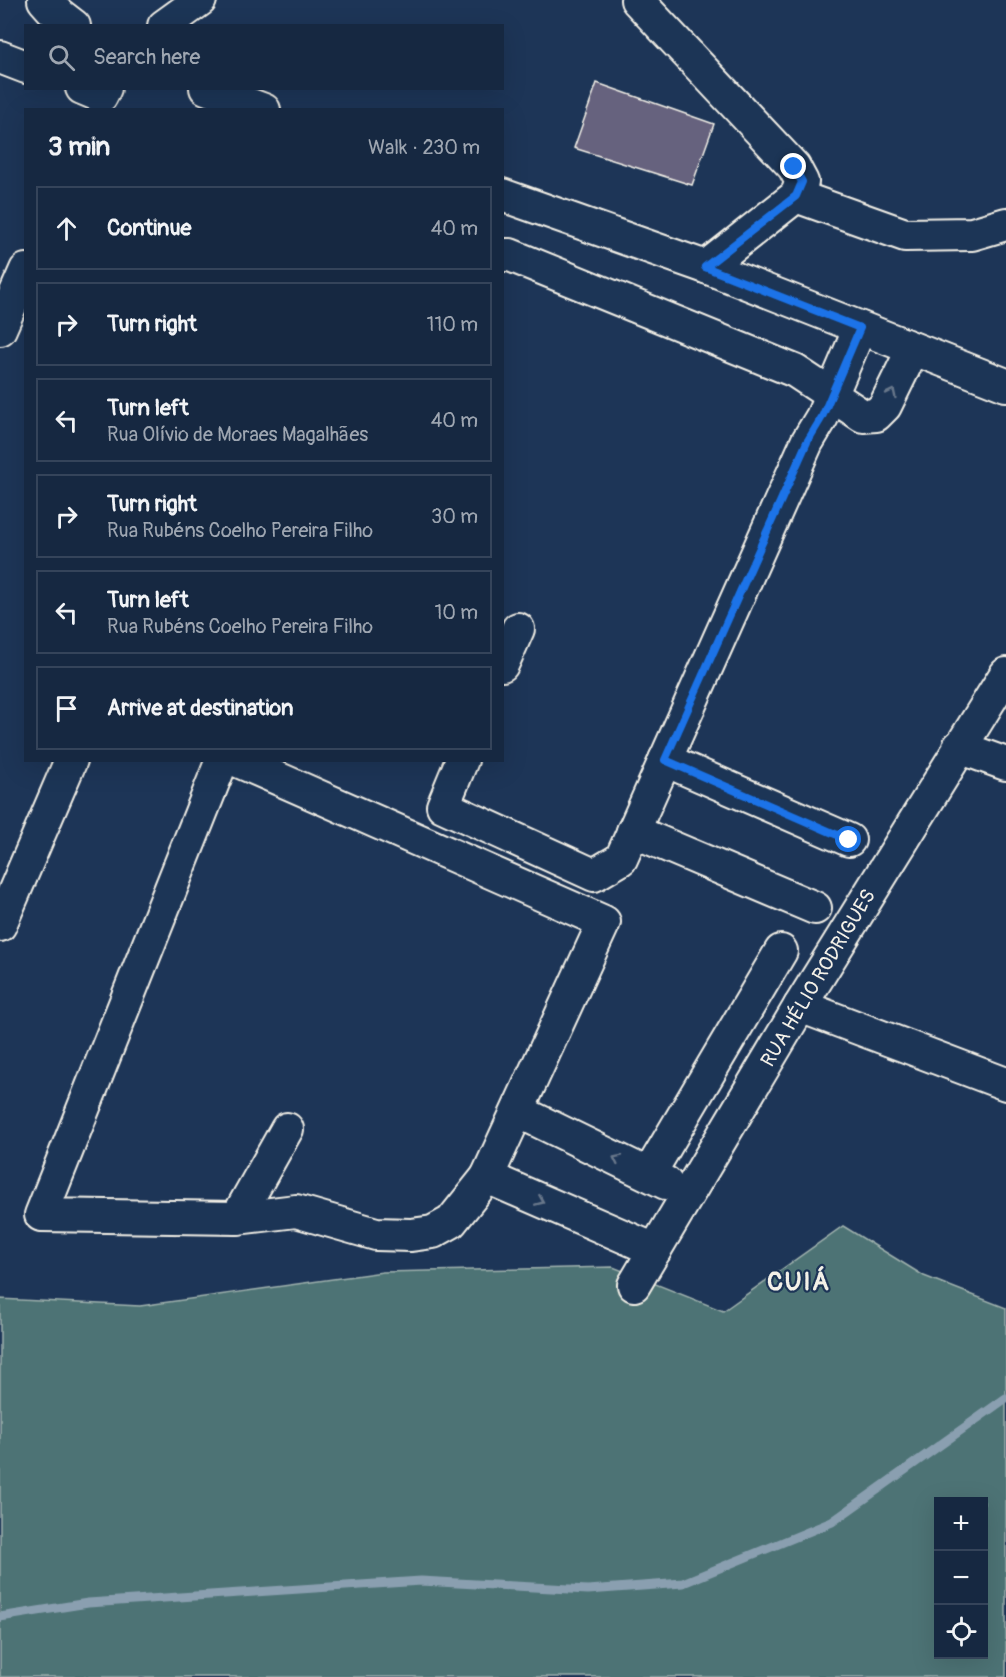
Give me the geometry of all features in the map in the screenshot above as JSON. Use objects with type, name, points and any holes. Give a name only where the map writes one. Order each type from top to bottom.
[{"type":"street","points":[[44,0],[71,24]]},
{"type":"street","points":[[167,24],[200,0]]},
{"type":"street","points":[[637,0],[794,167],[802,182],[796,196],[705,267]]},
{"type":"street","points":[[0,57],[24,66]]},
{"type":"street","points":[[211,90],[259,108]]},
{"type":"street","points":[[504,196],[705,267],[1006,385]]},
{"type":"street","points":[[796,196],[905,235],[972,234],[1006,224]]},
{"type":"street","points":[[504,255],[510,255],[795,371],[863,416],[876,415],[885,406],[913,348]]},
{"type":"street","points":[[0,329],[24,275]]},
{"type":"street","points":[[461,762],[442,806],[594,875],[621,859],[807,442],[822,417],[860,328]]},
{"type":"street","points":[[504,660],[518,629]]},
{"type":"street","name":"RUA HÉLIO RODRIGUES","points":[[634,1285],[800,1006],[1006,674]]},
{"type":"street","points":[[959,747],[1006,764]]},
{"type":"street","points":[[665,760],[849,840]]},
{"type":"street","points":[[0,925],[11,870],[70,762]]},
{"type":"street","points":[[221,762],[41,1215],[237,1218],[296,1211],[376,1234],[411,1235],[433,1232],[451,1222],[487,1177],[604,922],[241,762]]},
{"type":"street","points":[[633,831],[815,908]]},
{"type":"street","points":[[649,1174],[781,951]]},
{"type":"street","points":[[800,1006],[1006,1084]]},
{"type":"street","points":[[518,1111],[689,1194]]},
{"type":"street","points":[[237,1218],[287,1130]]},
{"type":"street","points":[[487,1177],[655,1250]]},
{"type":"green space","points":[[843,1226],[924,1276],[1006,1308],[1006,1677],[0,1677],[0,1299],[140,1306],[383,1272],[613,1267],[723,1311]]},
{"type":"building","points":[[597,83],[714,124],[692,185],[574,148]]},
{"type":"waterway","points":[[0,1617],[88,1603],[421,1581],[588,1590],[683,1583],[832,1522],[1006,1398]]},
{"type":"district","name":"CUIÁ","points":[[799,1282]]},
{"type":"route","points":[[794,167],[802,182],[796,196],[705,267],[860,328],[822,417],[807,442],[665,760],[849,840]]}]
